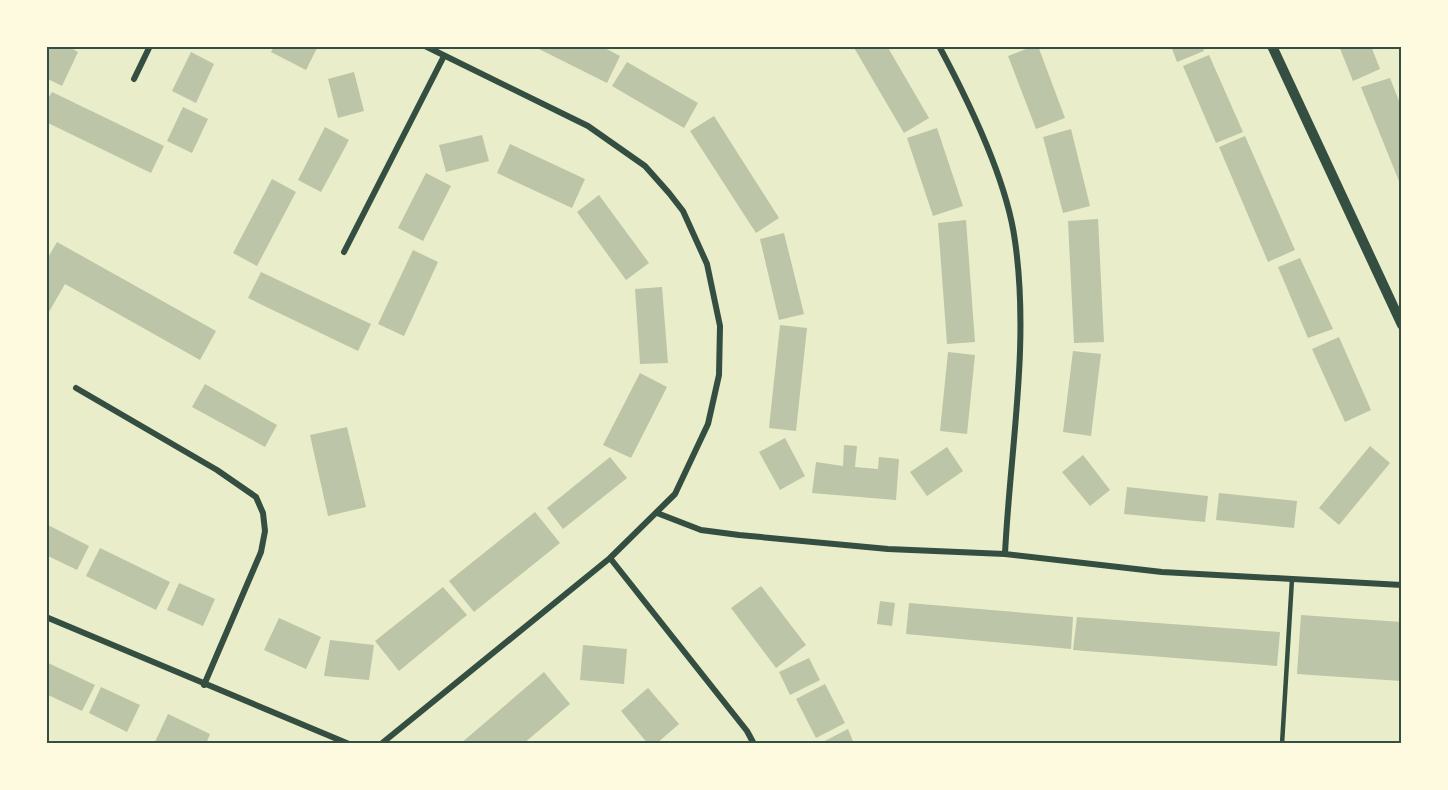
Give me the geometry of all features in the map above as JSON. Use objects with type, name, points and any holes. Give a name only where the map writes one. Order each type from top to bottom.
[{"type":"street","points":[[134,79],[150,46]]},
{"type":"street","points":[[381,744],[610,558],[675,494],[708,424],[719,375],[720,326],[707,264],[683,211],[645,166],[588,126],[425,46]]},
{"type":"street","points":[[939,46],[977,123],[1015,238],[1022,325],[1005,554]]},
{"type":"street","points":[[1272,46],[1401,325]]},
{"type":"street","points":[[344,252],[444,56]]},
{"type":"street","points":[[75,388],[217,470],[256,497],[263,513],[265,531],[261,552],[204,685]]},
{"type":"street","points":[[657,513],[701,530],[739,535],[888,549],[1005,554],[1162,572],[1401,585]]},
{"type":"street","points":[[610,558],[747,731],[754,744]]},
{"type":"street","points":[[46,617],[349,744]]},
{"type":"lane","points":[[1282,744],[1292,579]]},
{"type":"building","points":[[51,46],[67,46],[78,52],[62,86],[46,78],[46,56]]},
{"type":"building","points":[[274,46],[318,46],[306,70],[271,52]]},
{"type":"building","points":[[533,46],[601,46],[620,56],[607,83]]},
{"type":"building","points":[[853,46],[887,46],[929,118],[904,133]]},
{"type":"building","points":[[1038,46],[1065,118],[1036,129],[1008,56]]},
{"type":"building","points":[[1171,46],[1202,46],[1204,51],[1177,62]]},
{"type":"building","points":[[1339,46],[1371,46],[1380,69],[1353,81]]},
{"type":"building","points":[[191,52],[214,64],[196,103],[172,91]]},
{"type":"building","points":[[1209,55],[1243,132],[1216,143],[1183,66]]},
{"type":"building","points":[[627,62],[698,103],[684,128],[612,86]]},
{"type":"building","points":[[354,72],[364,111],[338,118],[328,79]]},
{"type":"building","points":[[1390,78],[1401,106],[1401,186],[1361,87]]},
{"type":"building","points":[[52,92],[164,146],[151,173],[46,122],[46,102]]},
{"type":"building","points":[[183,107],[208,119],[192,153],[167,141]]},
{"type":"building","points":[[714,116],[779,218],[756,233],[690,131]]},
{"type":"building","points":[[325,127],[349,140],[321,192],[298,180]]},
{"type":"building","points":[[937,128],[963,206],[933,216],[907,138]]},
{"type":"building","points":[[1071,129],[1090,206],[1063,213],[1043,137]]},
{"type":"building","points":[[482,135],[489,161],[446,172],[439,145]]},
{"type":"building","points":[[1245,136],[1295,250],[1268,262],[1219,147]]},
{"type":"building","points":[[510,144],[585,179],[572,208],[497,173]]},
{"type":"building","points":[[426,173],[451,186],[423,241],[398,228]]},
{"type":"building","points":[[272,179],[296,192],[257,266],[233,253]]},
{"type":"building","points":[[599,195],[649,263],[626,280],[577,212]]},
{"type":"building","points":[[1098,219],[1104,342],[1074,343],[1068,221]]},
{"type":"building","points":[[966,220],[975,342],[947,344],[938,223]]},
{"type":"building","points":[[784,233],[804,314],[779,320],[760,239]]},
{"type":"building","points":[[57,242],[216,331],[200,360],[65,284],[46,317],[46,261]]},
{"type":"building","points":[[413,250],[438,262],[404,336],[378,324]]},
{"type":"building","points":[[1300,258],[1333,329],[1308,338],[1278,267]]},
{"type":"building","points":[[261,272],[371,324],[358,351],[248,298]]},
{"type":"building","points":[[662,287],[668,363],[640,364],[635,289]]},
{"type":"building","points":[[780,325],[807,328],[796,431],[769,428]]},
{"type":"building","points":[[1339,337],[1371,410],[1345,422],[1312,349]]},
{"type":"building","points":[[1073,351],[1101,354],[1091,436],[1063,432]]},
{"type":"building","points":[[948,352],[975,355],[967,434],[940,431]]},
{"type":"building","points":[[640,373],[667,387],[631,458],[603,445]]},
{"type":"building","points":[[205,384],[277,425],[265,447],[192,407]]},
{"type":"building","points":[[347,427],[366,507],[328,516],[310,435]]},
{"type":"building","points":[[785,438],[805,476],[780,490],[759,452]]},
{"type":"building","points":[[844,445],[857,446],[855,467],[878,469],[879,457],[899,459],[896,500],[812,493],[816,462],[843,466]]},
{"type":"building","points":[[1370,446],[1390,463],[1339,525],[1319,508]]},
{"type":"building","points":[[947,447],[963,471],[927,496],[910,472]]},
{"type":"building","points":[[1083,455],[1110,490],[1090,506],[1062,472]]},
{"type":"building","points":[[610,457],[627,478],[563,529],[547,508]]},
{"type":"building","points":[[1127,487],[1208,496],[1205,522],[1124,514]]},
{"type":"building","points":[[1219,493],[1297,501],[1294,528],[1216,520]]},
{"type":"building","points":[[535,512],[560,543],[474,612],[449,581]]},
{"type":"building","points":[[46,524],[89,546],[77,570],[46,555]]},
{"type":"building","points":[[100,548],[170,582],[156,610],[86,576]]},
{"type":"building","points":[[179,583],[215,599],[203,626],[167,610]]},
{"type":"building","points":[[761,586],[806,645],[776,668],[731,608]]},
{"type":"building","points":[[443,587],[467,615],[399,671],[375,641]]},
{"type":"building","points":[[880,601],[895,603],[892,626],[877,624]]},
{"type":"building","points":[[909,603],[1073,617],[1071,649],[906,634]]},
{"type":"building","points":[[1301,615],[1401,622],[1401,681],[1297,674]]},
{"type":"building","points":[[1077,617],[1280,632],[1277,666],[1073,650]]},
{"type":"building","points":[[279,618],[321,637],[306,669],[264,650]]},
{"type":"building","points":[[330,640],[374,645],[369,680],[324,676]]},
{"type":"building","points":[[583,645],[627,649],[624,684],[580,680]]},
{"type":"building","points":[[809,658],[820,680],[790,695],[779,672]]},
{"type":"building","points":[[46,662],[95,685],[82,711],[46,694]]},
{"type":"building","points":[[544,672],[570,704],[523,744],[460,744]]},
{"type":"building","points":[[825,684],[845,723],[816,738],[796,699]]},
{"type":"building","points":[[101,687],[140,705],[127,732],[89,713]]},
{"type":"building","points":[[648,688],[679,724],[656,744],[648,744],[621,711]]},
{"type":"building","points":[[168,714],[210,734],[206,744],[154,744]]},
{"type":"building","points":[[848,729],[854,744],[819,744]]}]
